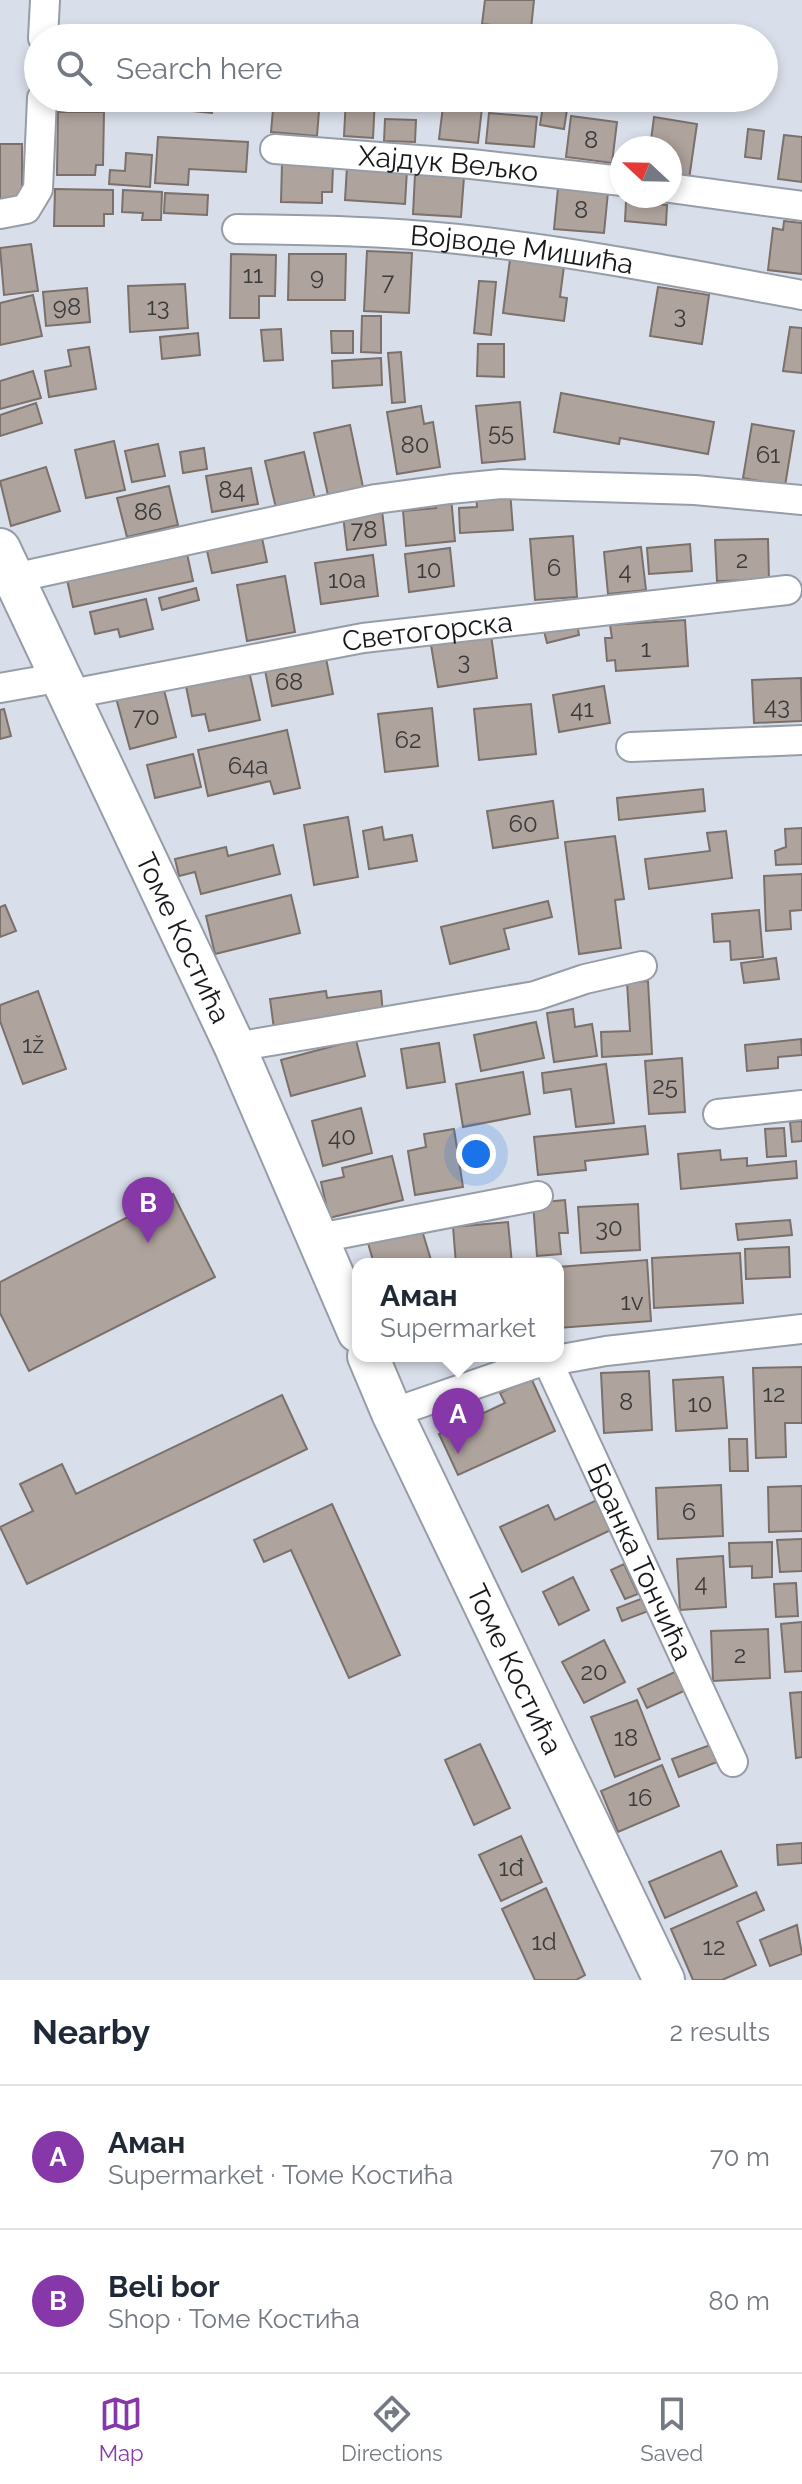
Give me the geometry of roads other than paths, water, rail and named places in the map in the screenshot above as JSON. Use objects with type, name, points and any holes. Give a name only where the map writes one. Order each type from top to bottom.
[{"type":"street","points":[[44,24],[45,0]]},
{"type":"street","points":[[0,214],[26,209],[38,189],[41,112]]},
{"type":"street","name":"Хајдук Вељко","points":[[275,149],[471,164],[610,180]]},
{"type":"street","points":[[682,190],[802,206]]},
{"type":"street","name":"Војводе Мишића","points":[[237,229],[355,231],[456,239],[549,251],[802,295]]},
{"type":"street","points":[[7,563],[376,499],[501,484],[635,488],[802,500]]},
{"type":"street","name":"Томе Костића","points":[[7,563],[235,1047],[352,1318]]},
{"type":"street","name":"Светогорска","points":[[0,688],[66,686],[363,638],[787,590]]},
{"type":"street","points":[[631,747],[802,740]]},
{"type":"street","points":[[235,1047],[535,996],[585,979],[642,966]]},
{"type":"street","points":[[718,1114],[802,1105]]},
{"type":"street","points":[[319,1238],[538,1196]]},
{"type":"street","points":[[564,1359],[606,1351],[802,1329]]},
{"type":"street","name":"Томе Костића","points":[[371,1362],[392,1413],[664,1980]]},
{"type":"street","points":[[392,1413],[476,1382],[548,1362]]},
{"type":"street","name":"Бранка Тончића","points":[[548,1362],[733,1762]]},
{"type":"place","name":"Beli bor","points":[[148,1243]]},
{"type":"place","name":"Аман","points":[[458,1454]]}]
